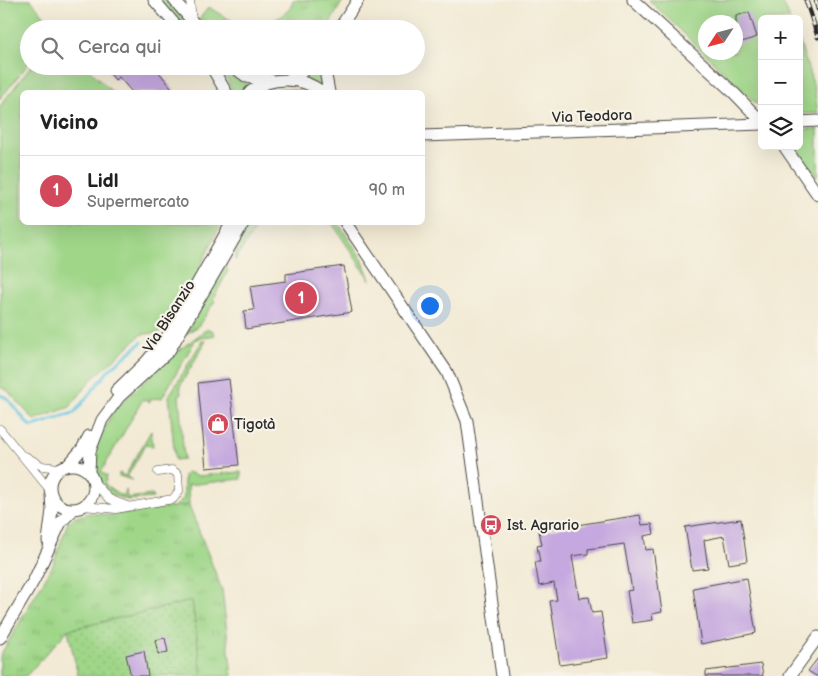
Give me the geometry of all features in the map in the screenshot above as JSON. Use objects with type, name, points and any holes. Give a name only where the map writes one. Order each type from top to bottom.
[{"type":"main road","points":[[154,0],[171,20]]},
{"type":"main road","points":[[174,0],[192,20]]},
{"type":"main road","points":[[345,20],[358,0]]},
{"type":"main road","points":[[633,0],[735,94],[758,119]]},
{"type":"main road","points":[[216,75],[225,90]]},
{"type":"main road","points":[[244,75],[247,77],[303,82],[318,90]]},
{"type":"main road","points":[[252,90],[256,87],[294,75]]},
{"type":"main road","points":[[326,75],[329,90]]},
{"type":"main road","points":[[803,122],[818,121]]},
{"type":"main road","name":"Via Teodora","points":[[425,136],[679,128],[758,123]]},
{"type":"main road","points":[[787,150],[818,195]]},
{"type":"main road","name":"Via Bisanzio","points":[[64,466],[86,442],[97,416],[108,400],[167,338],[230,225]]},
{"type":"main road","name":"Via Bisanzio","points":[[89,471],[90,451],[102,420],[119,397],[169,351],[242,225]]},
{"type":"main road","points":[[347,225],[446,372],[467,421],[502,676]]},
{"type":"main road","points":[[0,638],[34,580],[61,522],[93,496],[94,482],[89,471],[76,464],[64,466],[52,478],[52,510],[45,555]]},
{"type":"main road","points":[[51,492],[60,505],[79,508]]},
{"type":"main road","points":[[790,676],[818,636]]},
{"type":"street","points":[[190,0],[195,20]]},
{"type":"street","points":[[0,429],[51,492]]},
{"type":"street","points":[[20,452],[36,464],[64,466]]},
{"type":"street","points":[[79,508],[116,508],[168,502],[179,491],[179,482],[175,470],[158,472]]},
{"type":"street","points":[[94,482],[109,499],[129,506]]},
{"type":"green space","points":[[0,0],[31,0],[48,20],[20,20],[20,74],[0,99]]},
{"type":"green space","points":[[159,0],[167,0],[184,20],[176,20]]},
{"type":"green space","points":[[293,0],[343,0],[332,20],[273,20],[285,13]]},
{"type":"green space","points":[[649,0],[782,0],[788,15],[758,15],[758,105],[711,60],[743,60],[743,15],[698,15],[698,47]]},
{"type":"green space","points":[[209,7],[232,20],[199,19]]},
{"type":"green space","points":[[803,53],[814,87],[818,113],[803,114]]},
{"type":"green space","points":[[24,75],[95,75],[110,90],[20,90],[20,225],[220,225],[192,284],[159,333],[142,334],[91,380],[70,407],[34,420],[8,391],[0,387],[0,106]]},
{"type":"green space","points":[[224,75],[234,75],[239,80],[252,86],[246,90],[231,90]]},
{"type":"green space","points":[[305,75],[323,75],[324,89],[301,78]]},
{"type":"green space","points":[[284,88],[294,90],[275,90]]},
{"type":"green space","points":[[803,129],[818,129],[818,178],[797,150],[803,150]]},
{"type":"green space","points":[[249,225],[258,225],[235,260],[237,242]]},
{"type":"green space","points":[[333,225],[339,225],[362,259],[370,280]]},
{"type":"green space","points":[[225,264],[228,271],[213,299],[215,301],[199,325],[185,335]]},
{"type":"green space","points":[[207,329],[212,330],[215,335],[196,339],[162,398],[150,399],[150,402],[143,399],[101,472],[107,476],[105,485],[122,496],[126,490],[127,498],[152,495],[153,498],[127,500],[110,494],[102,485],[93,463],[94,450],[113,411],[165,361]]},
{"type":"green space","points":[[202,341],[206,341],[180,386],[184,459],[175,460],[169,396]]},
{"type":"green space","points":[[151,431],[153,447],[146,444],[127,477],[132,480],[119,476],[119,473],[125,476]]},
{"type":"green space","points":[[187,472],[198,476],[241,472],[241,479],[188,485],[189,505],[175,507],[184,498],[184,475]]},
{"type":"green space","points":[[189,505],[222,590],[232,676],[202,676],[192,601],[68,630],[26,676],[0,676],[0,656],[53,565],[68,522],[76,517],[90,513],[109,515]]},
{"type":"green space","points":[[192,601],[202,676],[78,676],[68,630]]},
{"type":"building","points":[[749,12],[757,37],[743,42],[743,15],[739,15]]},
{"type":"building","points":[[111,75],[161,75],[173,90],[130,90],[119,77],[115,80]]},
{"type":"building","points":[[344,266],[352,312],[246,329],[244,311],[254,310],[250,286],[286,281],[286,274]]},
{"type":"building","name":"Tigotà","points":[[229,379],[239,465],[206,468],[198,383]]},
{"type":"building","points":[[640,515],[642,525],[652,524],[654,534],[644,536],[646,550],[653,549],[662,612],[652,614],[653,620],[632,623],[627,591],[632,590],[624,544],[588,549],[588,554],[572,556],[579,598],[589,597],[592,613],[601,612],[608,658],[560,665],[550,601],[557,600],[554,583],[539,586],[535,562],[540,562],[537,546],[542,545],[539,531]]},
{"type":"building","points":[[741,519],[747,561],[729,564],[724,536],[704,540],[708,568],[692,570],[685,527]]},
{"type":"building","points":[[747,578],[756,633],[701,644],[693,588]]},
{"type":"building","points":[[165,638],[168,652],[158,654],[155,640]]},
{"type":"building","points":[[144,651],[148,676],[131,676],[126,655]]},
{"type":"building","points":[[818,658],[818,676],[816,676],[808,671]]},
{"type":"building","points":[[761,664],[763,676],[706,676],[706,671]]},
{"type":"waterway","points":[[0,395],[7,398],[29,425],[33,426],[74,413],[109,370],[142,342]]},
{"type":"railway","points":[[806,0],[818,37]]},
{"type":"railway","points":[[816,0],[818,9]]},
{"type":"place","name":"Lidl","points":[[301,298]]},
{"type":"place","name":"Tigotà","points":[[218,424]]},
{"type":"place","name":"Ist. Agrario","points":[[491,525]]}]
